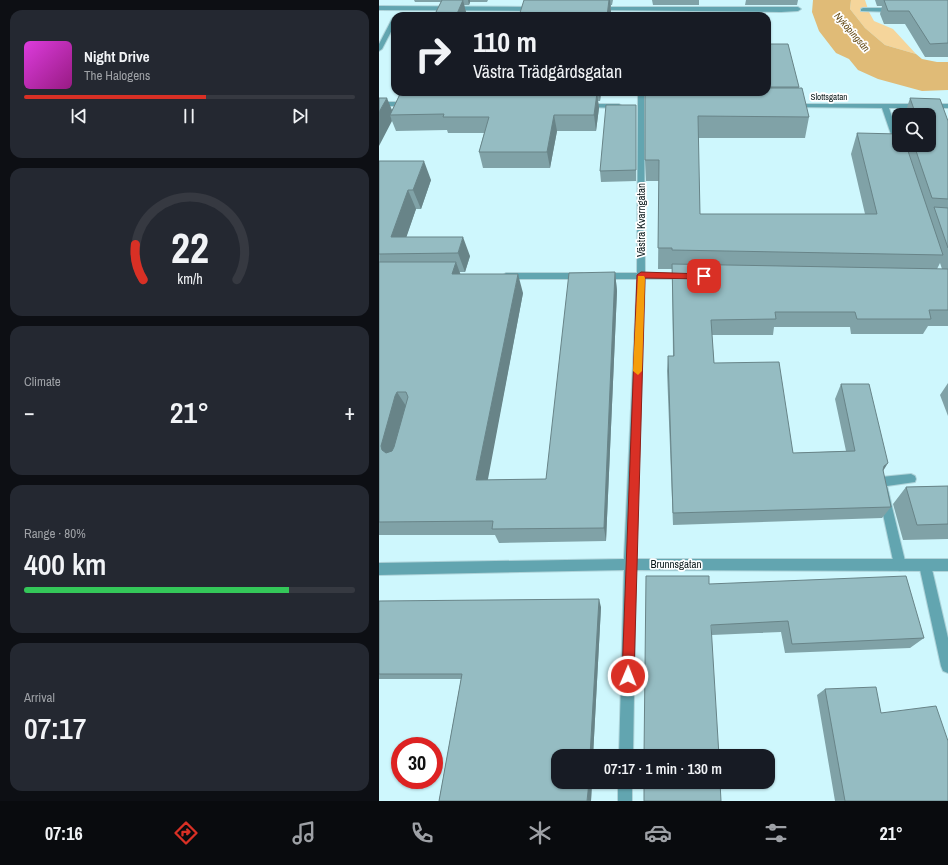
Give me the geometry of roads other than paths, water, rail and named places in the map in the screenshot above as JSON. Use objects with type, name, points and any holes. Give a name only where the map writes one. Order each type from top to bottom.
[{"type":"street","points":[[398,12],[405,0]]},
{"type":"street","points":[[587,9],[642,7],[781,10],[798,9]]},
{"type":"street","points":[[642,7],[643,12]]},
{"type":"street","points":[[379,8],[541,9]]},
{"type":"street","points":[[863,10],[899,10]]},
{"type":"street","points":[[379,49],[391,26]]},
{"type":"street","name":"Västra Kvarngatan","points":[[626,749],[630,564],[641,275],[641,96]]},
{"type":"street","points":[[379,104],[415,104]]},
{"type":"street","points":[[578,105],[625,106]]},
{"type":"street","name":"Slottsgatan","points":[[782,106],[948,106]]},
{"type":"street","points":[[885,106],[892,128]]},
{"type":"street","points":[[500,276],[696,276]]},
{"type":"street","points":[[899,565],[881,482],[911,479]]},
{"type":"street","name":"Brunnsgatan","points":[[379,569],[630,564],[948,565]]},
{"type":"street","points":[[925,565],[948,666]]},
{"type":"street","points":[[625,789],[625,801]]},
{"type":"water","name":"Nyköpingsån","points":[[813,0],[851,0],[850,9],[865,28],[885,45],[916,54],[922,59],[937,62],[948,62],[948,90],[922,91],[878,79],[858,70],[849,59],[836,53],[819,31],[812,12]]}]
